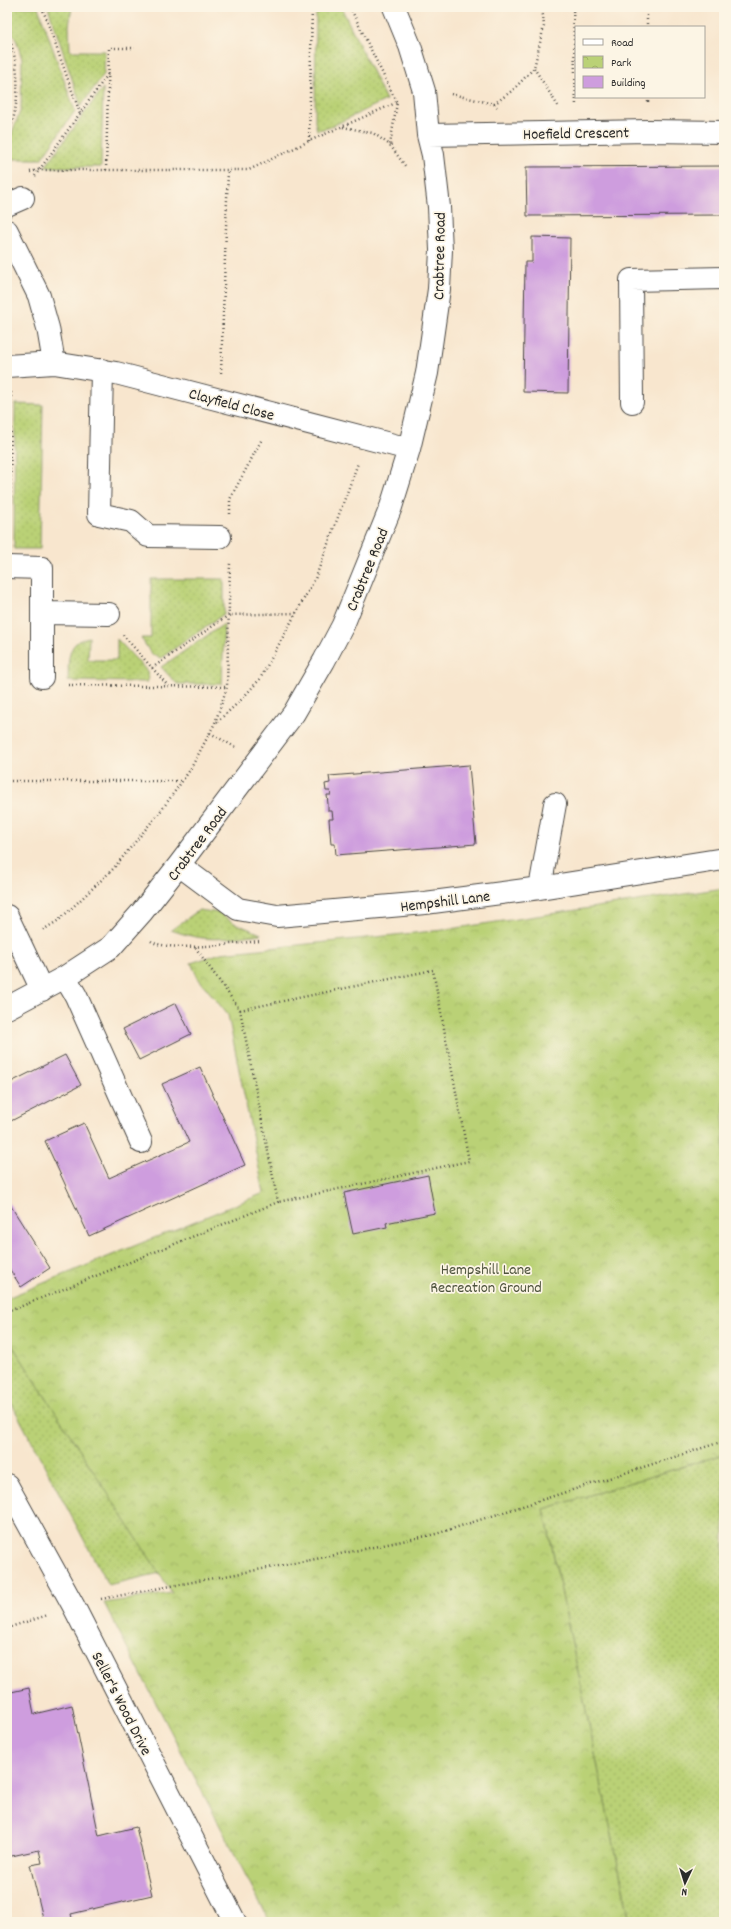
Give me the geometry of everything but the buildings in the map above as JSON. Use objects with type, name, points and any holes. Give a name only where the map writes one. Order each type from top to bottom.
[{"type":"street","name":"Crabtree Road","points":[[7,1008],[65,977],[111,947],[180,865],[294,712],[343,625],[391,508],[409,449],[427,373],[439,289],[439,207],[428,135],[424,91],[410,46],[394,7]]},
{"type":"street","name":"Hoefield Crescent","points":[[428,135],[503,133],[724,132]]},
{"type":"street","points":[[7,231],[39,296],[48,328],[54,363]]},
{"type":"street","points":[[632,402],[631,280],[724,278]]},
{"type":"street","name":"Clayfield Close","points":[[9,366],[54,363],[102,370],[409,449]]},
{"type":"street","points":[[102,370],[99,514],[131,521],[148,536],[225,529]]},
{"type":"street","points":[[8,567],[42,568],[42,678]]},
{"type":"street","points":[[43,613],[109,614]]},
{"type":"street","points":[[540,888],[555,804]]},
{"type":"street","name":"Hempshill Lane","points":[[180,865],[238,909],[277,916],[425,903],[540,888],[724,858]]},
{"type":"street","points":[[7,916],[42,990]]},
{"type":"street","points":[[65,977],[76,996],[141,1142]]},
{"type":"street","name":"Seller's Wood Drive","points":[[7,1485],[73,1605],[235,1922]]},
{"type":"path","points":[[42,7],[80,114]]},
{"type":"path","points":[[309,141],[312,7]]},
{"type":"path","points":[[350,7],[398,103],[390,145]]},
{"type":"path","points":[[494,104],[513,90],[534,68],[544,26],[542,7]]},
{"type":"path","points":[[573,7],[575,70]]},
{"type":"path","points":[[647,7],[647,26]]},
{"type":"path","points":[[7,33],[16,59],[17,76],[16,109],[7,136]]},
{"type":"path","points":[[106,170],[109,48],[135,48]]},
{"type":"path","points":[[534,68],[577,133]]},
{"type":"path","points":[[15,201],[108,74]]},
{"type":"path","points":[[26,172],[38,170],[249,170],[309,141],[424,91],[459,95],[494,104],[501,113],[503,133]]},
{"type":"path","points":[[576,98],[577,133]]},
{"type":"path","points":[[342,127],[373,133],[390,145],[411,173]]},
{"type":"path","points":[[220,400],[228,170]]},
{"type":"path","points":[[8,567],[9,366]]},
{"type":"path","points":[[225,529],[230,499],[255,449],[278,415]]},
{"type":"path","points":[[215,723],[240,701],[260,679],[315,579],[341,511],[366,438]]},
{"type":"path","points":[[20,944],[60,920],[96,886],[123,857],[190,770],[215,723],[227,687],[230,560]]},
{"type":"path","points":[[152,668],[229,614],[296,613]]},
{"type":"path","points":[[109,614],[122,634],[169,687]]},
{"type":"path","points":[[42,678],[51,685],[227,687]]},
{"type":"path","points":[[7,781],[183,781]]},
{"type":"path","points":[[130,925],[157,945],[195,947],[261,941]]},
{"type":"path","points":[[195,947],[205,958],[240,1010],[278,1202]]},
{"type":"path","points":[[7,1312],[278,1202],[469,1161],[433,970],[240,1010]]},
{"type":"path","points":[[7,1628],[73,1605],[303,1562],[436,1534],[724,1441]]},
{"type":"green space","points":[[7,7],[38,7],[75,111],[41,159],[7,159],[7,146],[21,109],[22,59],[17,42],[7,22]]},
{"type":"green space","points":[[48,7],[72,7],[69,26],[70,51],[105,51],[104,74],[81,106]]},
{"type":"green space","points":[[316,7],[341,7],[386,100],[328,128],[317,130],[315,122]]},
{"type":"green space","points":[[103,88],[101,167],[45,167]]},
{"type":"green space","points":[[15,404],[43,405],[40,549],[14,549]]},
{"type":"green space","points":[[151,579],[224,579],[224,614],[161,658],[152,655],[141,638],[151,638]]},
{"type":"green space","points":[[224,624],[222,684],[177,684],[161,667]]},
{"type":"green space","points":[[89,637],[88,660],[117,660],[117,639],[147,671],[149,678],[147,682],[68,681],[69,660],[72,648],[76,643]]},
{"type":"green space","name":"Hempshill Lane Recreation Ground","points":[[724,888],[724,1454],[544,1509],[630,1922],[270,1922],[104,1603],[172,1593],[7,1337],[7,1298],[264,1193],[228,1015],[198,978],[191,963],[221,953],[443,930]]},
{"type":"green space","points":[[199,910],[220,913],[232,922],[261,934],[216,939],[195,937],[171,930]]},
{"type":"green space","points":[[7,1337],[160,1573],[108,1585],[7,1395]]},
{"type":"green space","points":[[724,1454],[724,1922],[630,1922],[544,1509]]}]
